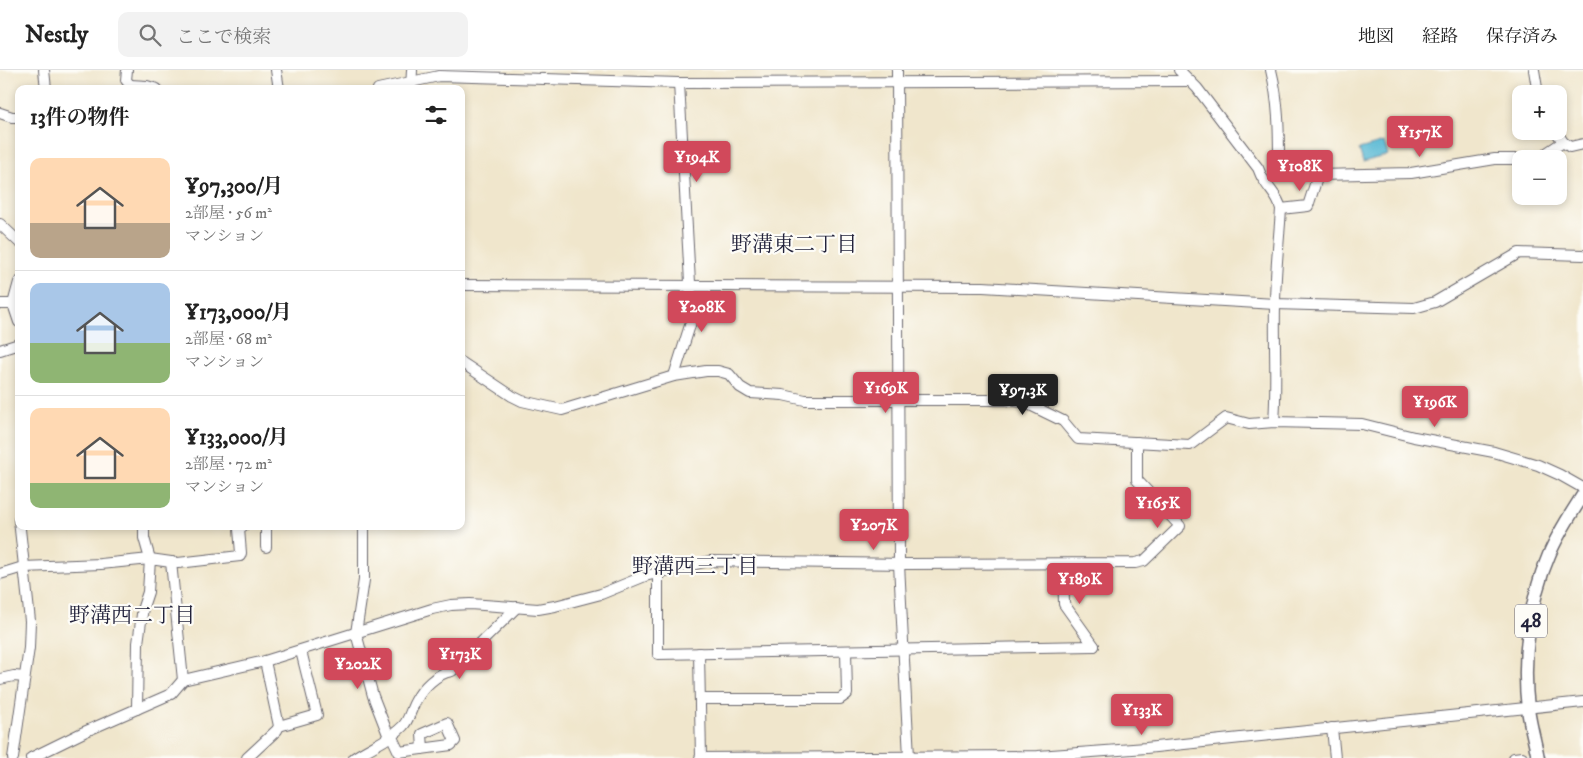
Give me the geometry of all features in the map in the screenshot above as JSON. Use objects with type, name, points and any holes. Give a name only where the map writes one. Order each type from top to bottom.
[{"type":"main road","name":"48","points":[[1538,758],[1528,708],[1526,680],[1528,647],[1536,597],[1552,549],[1562,528],[1583,495]]},
{"type":"street","points":[[44,70],[46,85]]},
{"type":"street","points":[[126,70],[126,80],[130,85]]},
{"type":"street","points":[[276,70],[278,85]]},
{"type":"street","points":[[628,70],[628,81]]},
{"type":"street","points":[[897,70],[899,285],[898,564],[909,757]]},
{"type":"street","points":[[1179,70],[1197,88],[1258,168],[1264,180],[1275,193],[1281,209],[1275,304],[1274,362],[1276,390],[1274,422]]},
{"type":"street","points":[[1271,70],[1276,89],[1279,119],[1279,165],[1314,170],[1318,175]]},
{"type":"street","points":[[1534,70],[1536,85]]},
{"type":"street","points":[[393,85],[439,76],[679,83],[1190,81]]},
{"type":"street","points":[[674,376],[692,319],[679,83]]},
{"type":"street","points":[[0,113],[15,117]]},
{"type":"street","points":[[1551,150],[1563,142],[1570,147],[1583,144]]},
{"type":"street","points":[[1318,175],[1411,173],[1495,159],[1512,159]]},
{"type":"street","points":[[1281,209],[1308,206],[1318,175]]},
{"type":"street","points":[[0,224],[15,238]]},
{"type":"street","points":[[465,284],[899,285],[983,287],[1275,304],[1414,308],[1434,302],[1519,254],[1583,255]]},
{"type":"street","points":[[0,304],[15,304]]},
{"type":"street","points":[[0,350],[15,345]]},
{"type":"street","points":[[465,365],[522,401],[562,410],[674,376],[718,371],[729,374],[740,387],[750,393],[783,395],[805,400],[1006,400],[1024,402],[1063,421],[1078,439],[1190,445],[1226,418],[1249,424],[1274,422],[1362,424],[1414,437],[1494,452],[1538,465],[1583,488]]},
{"type":"street","points":[[31,758],[84,732],[171,694],[183,680],[265,661],[432,609],[451,605],[470,604],[538,609],[601,594],[645,576],[709,562],[1063,564],[1135,563],[1144,561],[1180,526],[1137,480],[1137,442]]},
{"type":"street","points":[[14,758],[30,621],[20,530]]},
{"type":"street","points":[[137,709],[138,643],[143,607],[148,592],[150,559],[144,538],[144,530]]},
{"type":"street","points":[[0,574],[23,567],[101,564],[150,559],[178,563],[240,556],[239,530]]},
{"type":"street","points":[[266,530],[266,547]]},
{"type":"street","points":[[364,530],[364,580],[356,634],[373,696],[399,752],[423,749]]},
{"type":"street","points":[[171,562],[183,680]]},
{"type":"street","points":[[658,573],[658,654],[1094,646],[1064,604],[1063,564]]},
{"type":"street","points":[[354,758],[404,725],[416,699],[433,680],[442,672],[452,671],[517,607]]},
{"type":"street","points":[[247,758],[279,726],[317,715],[301,650]]},
{"type":"street","points":[[700,699],[840,698],[847,694],[846,651]]},
{"type":"street","points":[[699,652],[701,758],[1038,756],[1146,753],[1332,728],[1583,702]]},
{"type":"street","points":[[265,661],[279,726]]},
{"type":"street","points":[[0,679],[14,676],[24,677]]},
{"type":"street","points":[[1332,728],[1335,758]]},
{"type":"water","points":[[1384,142],[1388,155],[1363,162],[1359,149]]},
{"type":"district","name":"野溝東二丁目","points":[[794,245]]},
{"type":"district","name":"野溝西三丁目","points":[[695,567]]},
{"type":"district","name":"野溝西二丁目","points":[[132,616]]}]
